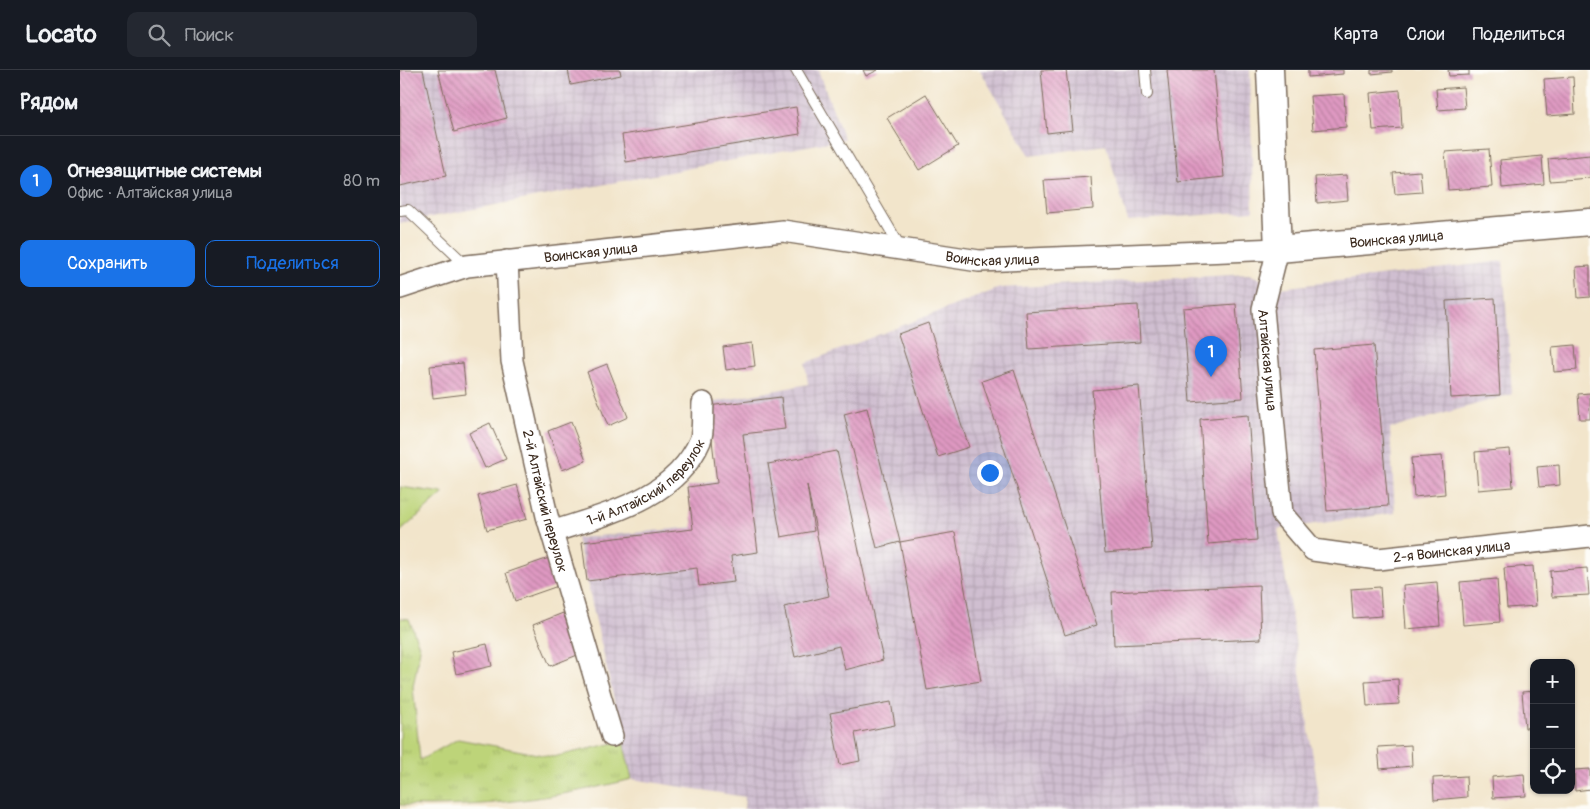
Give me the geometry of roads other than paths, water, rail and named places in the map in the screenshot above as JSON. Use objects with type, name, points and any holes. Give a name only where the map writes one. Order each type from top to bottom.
[{"type":"street","name":"Алтайская улица","points":[[1270,70],[1278,249],[1263,309],[1282,514],[1313,550]]},
{"type":"street","name":"Воинская улица","points":[[400,288],[467,266],[784,231],[979,261],[1278,249],[1590,222]]},
{"type":"street","name":"2-й Алтайский переулок","points":[[507,261],[512,361],[552,532],[612,736]]},
{"type":"street","name":"1-й Алтайский переулок","points":[[552,532],[622,508],[664,486],[683,470],[701,439],[702,403]]},
{"type":"street","name":"2-я Воинская улица","points":[[1313,550],[1378,559],[1590,536]]},
{"type":"lane","points":[[796,70],[902,249]]},
{"type":"lane","points":[[1144,70],[1146,94]]},
{"type":"lane","points":[[400,211],[408,210],[467,266]]},
{"type":"place","name":"Огнезащитные системы","points":[[1211,377]]}]
